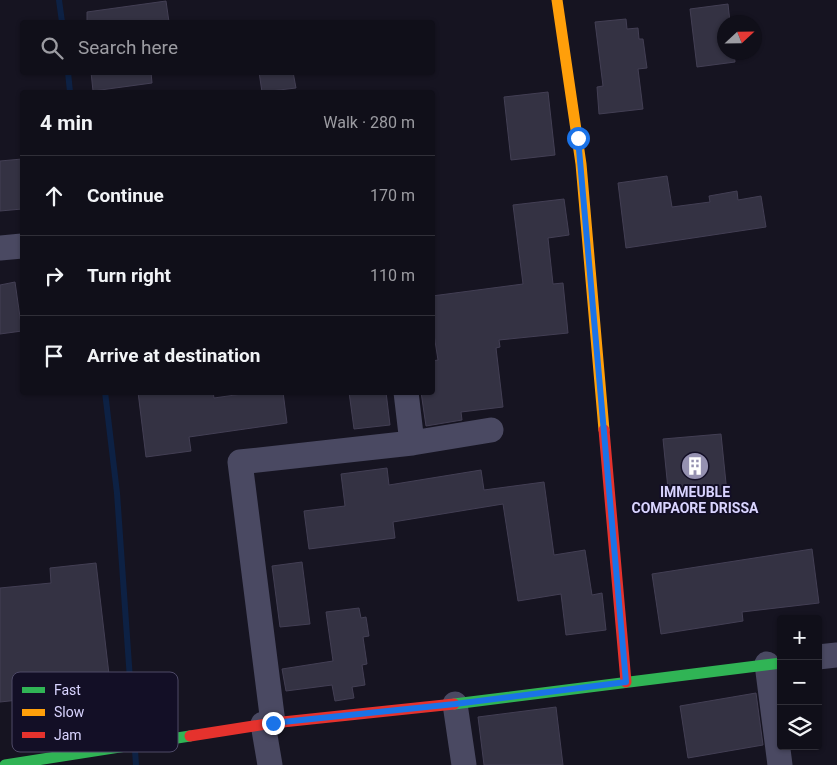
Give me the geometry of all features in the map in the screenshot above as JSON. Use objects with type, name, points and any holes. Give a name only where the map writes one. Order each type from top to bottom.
[{"type":"street","points":[[557,0],[580,155],[626,682]]},
{"type":"street","points":[[0,248],[20,246]]},
{"type":"street","points":[[406,395],[412,443]]},
{"type":"street","points":[[270,765],[268,723],[240,462],[412,443],[490,430]]},
{"type":"street","points":[[822,657],[837,655]]},
{"type":"street","points":[[178,737],[268,723],[455,704],[774,664],[780,765]]},
{"type":"street","points":[[455,704],[464,765]]},
{"type":"street","points":[[5,765],[86,752]]},
{"type":"building","points":[[166,1],[169,20],[87,20],[87,12]]},
{"type":"building","points":[[728,4],[729,15],[717,15],[717,60],[735,60],[735,62],[697,67],[690,9]]},
{"type":"building","points":[[626,19],[627,29],[638,28],[639,39],[643,39],[647,68],[638,69],[643,109],[599,114],[597,87],[603,86],[595,22]]},
{"type":"building","points":[[91,75],[151,75],[152,83],[93,90]]},
{"type":"building","points":[[259,75],[294,75],[296,88],[262,90]]},
{"type":"building","points":[[548,92],[555,155],[511,160],[504,97]]},
{"type":"building","points":[[20,159],[20,209],[0,211],[0,161]]},
{"type":"building","points":[[667,176],[672,207],[710,202],[709,196],[737,191],[738,200],[761,196],[766,227],[626,248],[618,183]]},
{"type":"building","points":[[564,199],[569,235],[548,238],[553,284],[563,283],[568,333],[499,340],[500,347],[496,348],[503,407],[461,412],[462,420],[426,426],[421,395],[435,395],[435,360],[438,360],[435,341],[435,296],[523,284],[513,205]]},
{"type":"building","points":[[15,282],[20,331],[0,334],[0,285]]},
{"type":"building","points":[[138,395],[214,395],[214,398],[235,395],[283,395],[287,423],[189,437],[191,451],[146,457]]},
{"type":"building","points":[[349,395],[386,395],[390,425],[354,429]]},
{"type":"building","name":"IMMEUBLE COMPAORE DRISSA","points":[[721,434],[727,493],[669,499],[663,439]]},
{"type":"building","points":[[387,468],[389,485],[481,470],[484,490],[544,482],[554,555],[585,550],[592,595],[602,593],[606,630],[566,635],[561,594],[518,601],[503,504],[393,522],[395,538],[309,549],[304,511],[345,506],[341,474]]},
{"type":"building","points":[[812,549],[819,603],[742,612],[743,621],[661,634],[652,574]]},
{"type":"building","points":[[302,562],[310,624],[280,627],[272,566]]},
{"type":"building","points":[[96,563],[109,672],[12,672],[12,701],[0,702],[0,588],[51,583],[50,568]]},
{"type":"building","points":[[359,608],[361,618],[366,617],[369,636],[363,637],[367,664],[362,665],[365,685],[352,687],[354,698],[335,701],[332,685],[286,691],[282,669],[333,661],[326,612]]},
{"type":"building","points":[[756,693],[763,745],[688,758],[680,706]]},
{"type":"building","points":[[556,707],[563,765],[484,765],[478,717]]},
{"type":"waterway","points":[[59,0],[62,20]]},
{"type":"waterway","points":[[68,75],[70,90]]},
{"type":"waterway","points":[[105,395],[117,493],[129,672]]},
{"type":"waterway","points":[[135,752],[136,765]]},
{"type":"traffic: fast","points":[[454,704],[777,664]]},
{"type":"traffic: fast","points":[[178,738],[190,736]]},
{"type":"traffic: fast","points":[[5,765],[88,752]]},
{"type":"traffic: slow","points":[[557,0],[581,164],[604,430]]},
{"type":"traffic: jam","points":[[604,430],[626,682]]},
{"type":"traffic: jam","points":[[190,736],[273,723],[454,704]]},
{"type":"place","name":"IMMEUBLE COMPAORE DRISSA","points":[[695,466]]},
{"type":"route","points":[[273,723],[455,704],[626,682],[578,138]]}]
